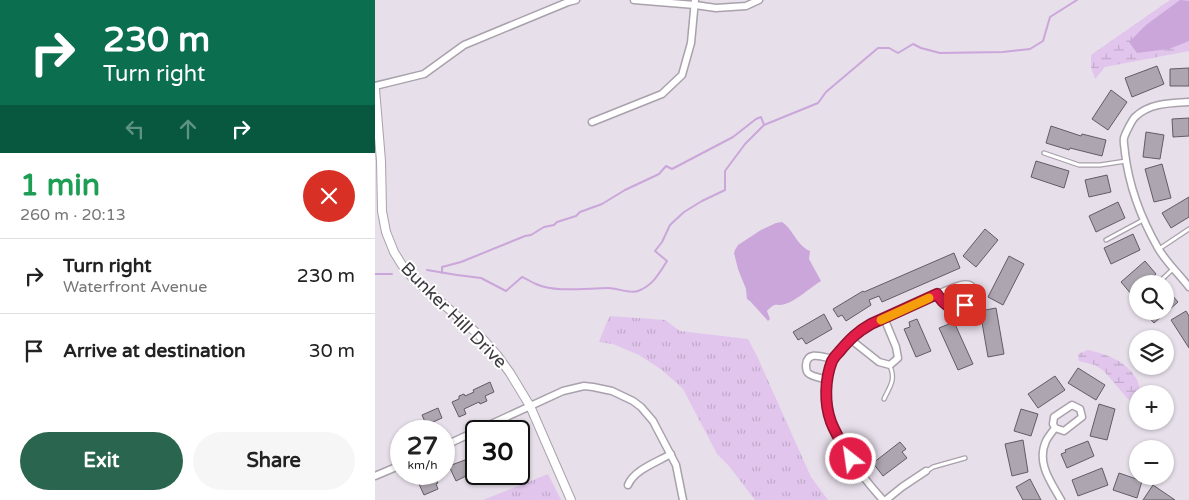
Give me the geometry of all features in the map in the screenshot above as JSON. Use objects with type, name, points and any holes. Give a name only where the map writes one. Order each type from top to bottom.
[{"type":"street","points":[[375,87],[424,74],[464,45],[576,0]]},
{"type":"street","points":[[635,0],[695,2],[716,8],[746,6],[759,0]]},
{"type":"street","points":[[592,122],[662,94],[682,75],[691,43],[695,2]]},
{"type":"street","name":"Bunker Hill Drive","points":[[375,87],[381,161],[382,211],[394,252],[412,277],[480,336],[511,373],[530,406],[571,500]]},
{"type":"street","points":[[1189,102],[1156,105],[1134,118],[1124,139],[1132,185],[1144,220],[1159,249],[1189,287]]},
{"type":"street","points":[[926,471],[885,500],[860,472],[837,434],[831,420],[826,385],[833,359],[850,339],[861,330],[937,294],[964,285],[970,285],[974,293],[969,303],[961,308],[954,309],[945,304],[937,294]]},
{"type":"street","points":[[850,339],[879,362],[890,365],[899,358],[884,318]]},
{"type":"street","points":[[827,380],[808,373],[806,369],[807,359],[816,355],[833,359]]},
{"type":"street","points":[[500,420],[563,391],[584,386],[612,390],[633,401],[649,416],[676,465],[683,500]]},
{"type":"street","points":[[1072,405],[1080,410],[1082,417],[1063,431],[1055,428],[1053,424],[1054,417],[1072,405]]},
{"type":"street","points":[[1055,428],[1045,442],[1043,461],[1045,471],[1061,500]]},
{"type":"street","points":[[627,485],[636,473],[671,454]]},
{"type":"street","points":[[375,476],[390,470]]},
{"type":"lane","points":[[1044,153],[1079,165],[1100,165],[1127,160]]},
{"type":"lane","points":[[1106,240],[1144,220]]},
{"type":"lane","points":[[1159,249],[1189,229]]},
{"type":"lane","points":[[1167,275],[1174,269]]},
{"type":"lane","points":[[884,399],[893,380],[893,372],[890,365]]},
{"type":"lane","points":[[926,471],[933,467],[965,458]]},
{"type":"green space","points":[[1170,0],[1189,0],[1189,51],[1105,67],[1095,79],[1091,67],[1091,55]]},
{"type":"green space","points":[[610,316],[665,320],[680,331],[748,339],[811,477],[828,500],[755,500],[729,466],[717,454],[683,389],[662,370],[639,355],[613,344],[599,342]]},
{"type":"green space","points":[[1088,350],[1115,359],[1127,367],[1129,375],[1134,375],[1138,385],[1129,385],[1129,399],[1104,371],[1095,365],[1079,361],[1078,354]]},
{"type":"green space","points":[[548,474],[561,500],[483,500],[520,485],[530,485],[530,481]]},
{"type":"shaded area","points":[[1180,0],[1189,1],[1189,41],[1169,49],[1137,53],[1129,42],[1146,25]]},
{"type":"shaded area","points":[[782,222],[802,245],[810,251],[809,259],[821,281],[799,297],[782,305],[773,306],[767,311],[770,319],[768,321],[747,299],[746,289],[734,253],[738,245],[761,230]]},
{"type":"building","points":[[1157,66],[1164,84],[1132,97],[1125,78]]},
{"type":"building","points":[[1189,68],[1189,86],[1170,86],[1170,69]]},
{"type":"building","points":[[1111,90],[1127,102],[1108,130],[1092,119]]},
{"type":"building","points":[[1189,118],[1189,136],[1173,137],[1172,119]]},
{"type":"building","points":[[1051,126],[1081,136],[1082,134],[1106,140],[1102,156],[1070,148],[1069,150],[1046,143]]},
{"type":"building","points":[[1146,132],[1164,135],[1160,159],[1143,157]]},
{"type":"building","points":[[1036,161],[1069,171],[1064,188],[1031,177]]},
{"type":"building","points":[[1162,164],[1171,198],[1154,202],[1145,169]]},
{"type":"building","points":[[1107,175],[1111,192],[1089,197],[1085,180]]},
{"type":"building","points":[[1189,197],[1189,217],[1171,228],[1162,213]]},
{"type":"building","points":[[1118,202],[1125,218],[1096,232],[1089,216]]},
{"type":"building","points":[[985,229],[998,240],[976,267],[963,256]]},
{"type":"building","points":[[1133,234],[1140,250],[1111,264],[1104,248]]},
{"type":"building","points":[[954,253],[960,268],[882,302],[879,296],[869,300],[871,305],[846,321],[842,315],[838,317],[833,309],[863,291]]},
{"type":"building","points":[[1009,256],[1024,264],[1003,305],[988,297]]},
{"type":"building","points":[[1145,261],[1156,274],[1155,275],[1129,275]]},
{"type":"building","points":[[1129,275],[1129,291],[1121,282]]},
{"type":"building","points":[[1174,297],[1178,302],[1174,306]]},
{"type":"building","points":[[996,308],[1004,354],[988,357],[980,311]]},
{"type":"building","points":[[1186,311],[1189,316],[1189,348],[1171,320],[1174,320]]},
{"type":"building","points":[[824,314],[832,329],[806,344],[802,338],[798,340],[793,332]]},
{"type":"building","points":[[917,319],[931,351],[916,357],[904,329],[910,327],[909,322]]},
{"type":"building","points":[[954,322],[973,364],[958,370],[939,328]]},
{"type":"building","points":[[1078,368],[1105,385],[1096,400],[1068,383]]},
{"type":"building","points":[[1055,376],[1065,390],[1038,408],[1028,394]]},
{"type":"building","points":[[490,382],[494,392],[485,396],[487,401],[480,404],[479,402],[464,409],[466,414],[459,417],[452,402],[459,399],[459,396],[464,394],[465,396],[474,392],[473,390]]},
{"type":"building","points":[[1099,404],[1115,409],[1107,440],[1090,436]]},
{"type":"building","points":[[438,408],[442,418],[424,420],[422,415]]},
{"type":"building","points":[[1021,409],[1038,414],[1031,436],[1014,431]]},
{"type":"building","points":[[1023,440],[1028,472],[1012,476],[1005,444]]},
{"type":"building","points":[[1088,441],[1094,456],[1067,468],[1061,454],[1066,452],[1065,450]]},
{"type":"building","points":[[900,442],[906,449],[902,452],[907,458],[883,476],[873,463]]},
{"type":"building","points":[[465,460],[465,476],[456,481],[455,479],[455,464]]},
{"type":"building","points":[[1102,468],[1108,485],[1078,496],[1072,480]]},
{"type":"building","points":[[1119,473],[1129,476],[1129,485],[1141,485],[1137,498],[1113,490]]},
{"type":"building","points":[[1030,479],[1041,500],[1023,500],[1016,487]]},
{"type":"building","points":[[419,485],[436,485],[438,489],[424,495]]},
{"type":"building","points":[[1153,485],[1175,500],[1143,500]]},
{"type":"waterway","points":[[427,270],[481,278],[506,291],[522,277],[544,287],[552,288],[608,288],[631,292],[643,289],[652,282],[667,261],[655,251],[662,242],[670,225],[684,212],[725,190],[725,171],[745,144],[764,125],[818,103],[826,92],[878,48],[889,48],[898,53],[913,44],[940,53],[1003,52],[1030,49],[1043,41],[1050,17],[1077,0]]},
{"type":"waterway","points":[[442,273],[442,267],[461,262],[531,235],[544,227],[554,225],[557,222],[602,204],[625,190],[659,174],[666,166],[672,169],[733,137],[756,119],[761,117],[764,125]]},
{"type":"waterway","points":[[375,274],[392,274]]},
{"type":"slow traffic","points":[[881,320],[929,298]]},
{"type":"route","points":[[851,459],[831,420],[827,402],[826,385],[833,359],[853,336],[861,330],[937,294],[950,308],[961,308],[965,305]]}]
